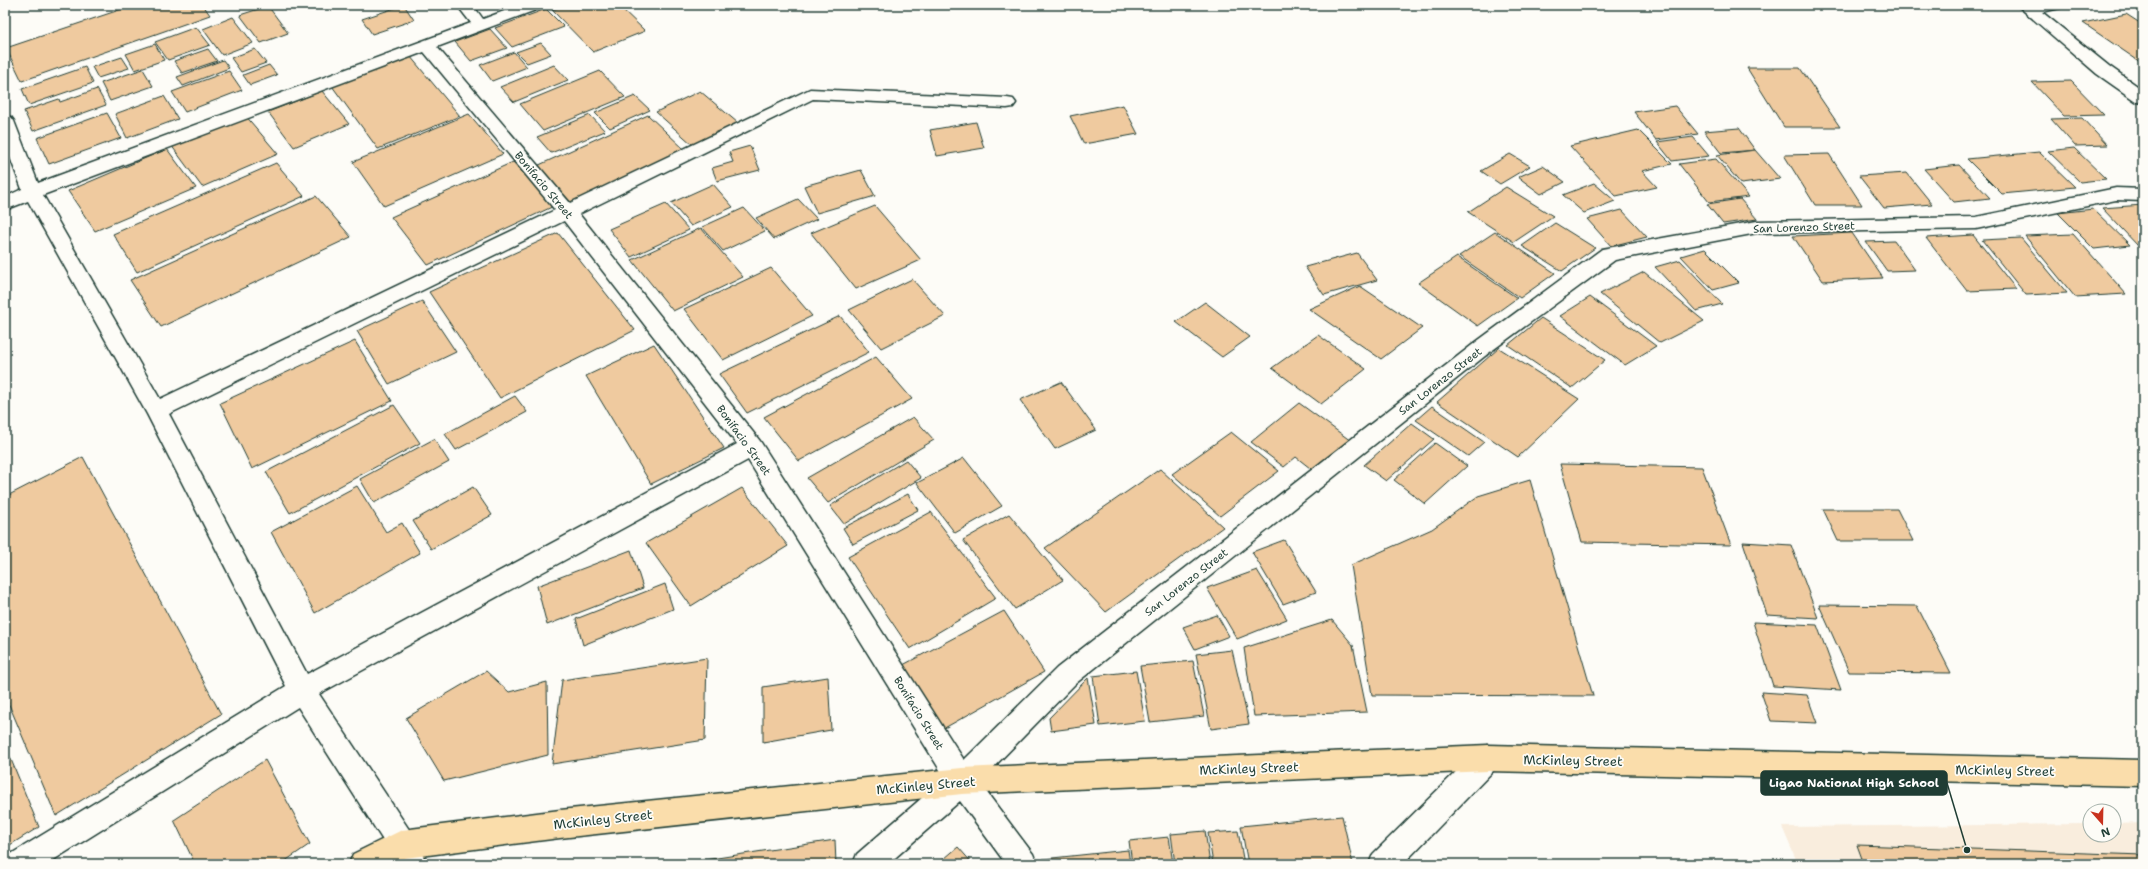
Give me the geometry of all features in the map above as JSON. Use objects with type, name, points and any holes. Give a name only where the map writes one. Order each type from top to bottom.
[{"type":"main road","name":"McKinley Street","points":[[364,864],[560,824],[962,781],[1488,758],[2143,773]]},
{"type":"street","points":[[465,5],[480,25]]},
{"type":"street","points":[[5,204],[32,192],[426,44],[535,5]]},
{"type":"street","points":[[2027,7],[2054,5]]},
{"type":"street","points":[[2027,7],[2103,70],[2143,98]]},
{"type":"street","name":"Bonifacio Street","points":[[426,44],[568,213],[752,447],[962,781],[1023,864]]},
{"type":"street","points":[[156,411],[568,213],[810,94],[1007,103]]},
{"type":"street","points":[[5,121],[32,192],[156,411],[302,690],[407,854]]},
{"type":"street","name":"San Lorenzo Street","points":[[867,864],[962,781],[1066,676],[1483,347],[1609,254],[1756,227],[1976,223],[2116,194],[2143,195]]},
{"type":"street","points":[[22,864],[302,690],[752,447]]},
{"type":"street","points":[[1383,864],[1488,758]]},
{"type":"shaded area","points":[[2143,823],[2143,864],[1798,864],[1782,827],[2082,824],[2082,843],[2122,843],[2122,824]]},
{"type":"building","points":[[134,5],[203,5],[210,15],[22,81],[6,48]]},
{"type":"building","points":[[404,5],[414,20],[372,34],[362,19]]},
{"type":"building","points":[[565,5],[618,5],[645,31],[593,52],[552,10]]},
{"type":"building","points":[[268,6],[288,33],[261,43],[240,15]]},
{"type":"building","points":[[546,9],[564,27],[512,47],[495,28]]},
{"type":"building","points":[[2126,14],[2143,25],[2143,64],[2083,23]]},
{"type":"building","points":[[233,17],[253,43],[222,55],[203,29]]},
{"type":"building","points":[[196,27],[210,45],[168,60],[155,42]]},
{"type":"building","points":[[490,29],[507,48],[471,61],[455,42]]},
{"type":"building","points":[[541,43],[551,54],[527,63],[516,52]]},
{"type":"building","points":[[155,44],[164,60],[135,70],[126,54]]},
{"type":"building","points":[[208,49],[217,61],[182,73],[174,61]]},
{"type":"building","points":[[255,49],[266,63],[241,72],[231,58]]},
{"type":"building","points":[[514,52],[527,67],[492,81],[480,65]]},
{"type":"building","points":[[410,56],[460,116],[378,149],[332,86]]},
{"type":"building","points":[[122,57],[129,68],[98,78],[92,67]]},
{"type":"building","points":[[223,60],[229,68],[183,86],[177,77]]},
{"type":"building","points":[[269,65],[277,75],[250,85],[243,75]]},
{"type":"building","points":[[554,65],[568,80],[514,102],[500,87]]},
{"type":"building","points":[[85,67],[93,83],[29,105],[22,89]]},
{"type":"building","points":[[1747,68],[1800,68],[1840,127],[1784,127]]},
{"type":"building","points":[[143,69],[153,86],[110,101],[101,83]]},
{"type":"building","points":[[229,71],[242,90],[185,112],[172,92]]},
{"type":"building","points":[[600,71],[625,97],[543,131],[520,104]]},
{"type":"building","points":[[2071,81],[2104,115],[2064,116],[2032,82]]},
{"type":"building","points":[[97,89],[106,105],[33,131],[24,111],[59,99],[60,102]]},
{"type":"building","points":[[322,91],[349,124],[294,147],[268,112]]},
{"type":"building","points":[[700,91],[738,123],[693,145],[656,112]]},
{"type":"building","points":[[164,96],[178,119],[127,138],[115,114]]},
{"type":"building","points":[[635,96],[650,110],[610,128],[595,113]]},
{"type":"building","points":[[1123,105],[1138,134],[1084,144],[1070,116]]},
{"type":"building","points":[[1675,106],[1698,134],[1656,140],[1634,112]]},
{"type":"building","points":[[107,113],[121,138],[49,164],[37,138]]},
{"type":"building","points":[[469,114],[503,154],[384,206],[353,162]]},
{"type":"building","points":[[245,115],[278,154],[202,187],[171,145]]},
{"type":"building","points":[[590,115],[605,131],[551,153],[537,137]]},
{"type":"building","points":[[648,115],[684,149],[571,202],[537,166]]},
{"type":"building","points":[[2082,118],[2107,145],[2075,146],[2051,119]]},
{"type":"building","points":[[976,122],[984,148],[937,156],[930,130]]},
{"type":"building","points":[[1739,128],[1755,150],[1721,153],[1704,131]]},
{"type":"building","points":[[1638,130],[1672,164],[1642,171],[1657,187],[1616,196],[1570,146]]},
{"type":"building","points":[[1693,137],[1709,156],[1672,161],[1657,142]]},
{"type":"building","points":[[750,146],[760,170],[717,181],[712,168],[733,162],[729,152]]},
{"type":"building","points":[[2074,148],[2106,179],[2080,182],[2048,151]]},
{"type":"building","points":[[167,149],[196,188],[95,231],[68,191]]},
{"type":"building","points":[[1755,150],[1780,179],[1741,184],[1717,155]]},
{"type":"building","points":[[2039,152],[2075,187],[2002,194],[1967,159]]},
{"type":"building","points":[[1510,154],[1530,166],[1500,184],[1481,171]]},
{"type":"building","points":[[1829,154],[1862,205],[1815,205],[1784,155]]},
{"type":"building","points":[[1716,159],[1749,197],[1709,202],[1679,164]]},
{"type":"building","points":[[513,162],[554,206],[428,265],[391,217]]},
{"type":"building","points":[[276,163],[304,196],[137,272],[113,234]]},
{"type":"building","points":[[1959,165],[1990,198],[1954,202],[1924,169]]},
{"type":"building","points":[[1543,166],[1565,182],[1541,194],[1518,177]]},
{"type":"building","points":[[861,170],[875,196],[817,213],[804,186]]},
{"type":"building","points":[[1907,173],[1932,204],[1884,208],[1859,176]]},
{"type":"building","points":[[1594,183],[1615,201],[1584,213],[1563,195]]},
{"type":"building","points":[[713,184],[733,207],[691,226],[671,203]]},
{"type":"building","points":[[1506,187],[1553,216],[1514,242],[1468,212]]},
{"type":"building","points":[[316,196],[351,237],[161,327],[130,280]]},
{"type":"building","points":[[798,199],[817,219],[774,239],[756,218]]},
{"type":"building","points":[[1740,199],[1757,219],[1723,224],[1707,204]]},
{"type":"building","points":[[666,204],[689,230],[631,257],[609,229]]},
{"type":"building","points":[[2143,205],[2143,246],[2139,247],[2102,208]]},
{"type":"building","points":[[875,206],[921,260],[856,289],[811,233]]},
{"type":"building","points":[[744,208],[765,231],[723,251],[702,227]]},
{"type":"building","points":[[2093,209],[2130,245],[2094,249],[2058,213]]},
{"type":"building","points":[[1622,210],[1647,237],[1611,246],[1587,219]]},
{"type":"building","points":[[1555,223],[1595,248],[1562,271],[1522,246]]},
{"type":"building","points":[[701,228],[743,277],[673,311],[632,260]]},
{"type":"building","points":[[1495,232],[1555,273],[1520,298],[1459,256]]},
{"type":"building","points":[[558,233],[635,330],[500,398],[429,292]]},
{"type":"building","points":[[1852,233],[1883,278],[1823,281],[1793,236]]},
{"type":"building","points":[[2073,234],[2126,294],[2075,297],[2025,236]]},
{"type":"building","points":[[1973,235],[2016,289],[1967,291],[1926,238]]},
{"type":"building","points":[[2021,238],[2067,293],[2026,295],[1982,240]]},
{"type":"building","points":[[1894,241],[1915,270],[1887,271],[1866,242]]},
{"type":"building","points":[[1705,249],[1739,283],[1713,290],[1681,256]]},
{"type":"building","points":[[1357,253],[1377,280],[1324,295],[1305,267]]},
{"type":"building","points":[[1457,257],[1517,298],[1478,326],[1418,283]]},
{"type":"building","points":[[1680,260],[1722,304],[1696,311],[1655,267]]},
{"type":"building","points":[[771,268],[812,316],[723,360],[684,309]]},
{"type":"building","points":[[1644,272],[1704,321],[1660,343],[1600,294]]},
{"type":"building","points":[[912,279],[945,316],[881,348],[849,310]]},
{"type":"building","points":[[1360,286],[1422,328],[1381,359],[1309,309]]},
{"type":"building","points":[[1590,297],[1656,346],[1625,365],[1560,316]]},
{"type":"building","points":[[422,301],[456,352],[389,384],[357,331]]},
{"type":"building","points":[[1205,302],[1250,337],[1222,357],[1176,322]]},
{"type":"building","points":[[840,316],[869,352],[747,413],[719,374]]},
{"type":"building","points":[[1541,318],[1605,360],[1572,388],[1508,345]]},
{"type":"building","points":[[1318,335],[1366,369],[1321,404],[1272,368]]},
{"type":"building","points":[[355,341],[392,401],[252,469],[220,403]]},
{"type":"building","points":[[654,344],[724,448],[651,484],[586,376]]},
{"type":"building","points":[[1499,348],[1579,399],[1518,457],[1437,402]]},
{"type":"building","points":[[876,357],[912,399],[799,461],[764,417]]},
{"type":"building","points":[[1061,382],[1096,430],[1055,449],[1020,400]]},
{"type":"building","points":[[515,396],[527,412],[456,450],[445,434]]},
{"type":"building","points":[[1299,403],[1351,441],[1315,472],[1296,457],[1284,467],[1251,442]]},
{"type":"building","points":[[394,405],[420,443],[290,513],[266,472]]},
{"type":"building","points":[[1432,406],[1484,442],[1468,456],[1416,420]]},
{"type":"building","points":[[913,417],[934,440],[828,503],[807,478]]},
{"type":"building","points":[[1412,423],[1434,439],[1386,481],[1364,465]]},
{"type":"building","points":[[1231,432],[1279,471],[1220,516],[1172,474]]},
{"type":"building","points":[[434,439],[449,462],[374,503],[360,479]]},
{"type":"building","points":[[1435,443],[1467,466],[1425,504],[1394,480]]},
{"type":"building","points":[[83,457],[221,714],[56,816],[5,695],[5,497]]},
{"type":"building","points":[[964,458],[1002,506],[955,533],[917,483]]},
{"type":"building","points":[[906,460],[921,478],[844,524],[830,506]]},
{"type":"building","points":[[1560,464],[1702,467],[1731,545],[1582,542]]},
{"type":"building","points":[[1160,469],[1223,527],[1106,612],[1045,548]]},
{"type":"building","points":[[1530,480],[1593,696],[1372,695],[1351,565],[1432,529],[1478,496]]},
{"type":"building","points":[[357,486],[386,532],[402,523],[420,553],[315,613],[271,532]]},
{"type":"building","points":[[473,487],[492,515],[431,549],[413,521]]},
{"type":"building","points":[[742,488],[788,546],[691,606],[646,543]]},
{"type":"building","points":[[908,494],[918,510],[853,544],[843,528]]},
{"type":"building","points":[[1823,509],[1897,509],[1913,541],[1838,541]]},
{"type":"building","points":[[931,512],[996,598],[910,649],[848,557]]},
{"type":"building","points":[[1009,514],[1063,580],[1015,609],[963,540]]},
{"type":"building","points":[[1284,540],[1316,592],[1283,604],[1252,552]]},
{"type":"building","points":[[1743,542],[1791,545],[1818,618],[1767,615]]},
{"type":"building","points":[[631,550],[643,588],[547,625],[537,586]]},
{"type":"building","points":[[1257,570],[1287,619],[1237,639],[1207,588]]},
{"type":"building","points":[[665,584],[673,609],[583,645],[576,619]]},
{"type":"building","points":[[1819,605],[1917,606],[1951,673],[1849,672]]},
{"type":"building","points":[[1004,611],[1044,672],[941,730],[903,665]]},
{"type":"building","points":[[1217,615],[1229,636],[1195,649],[1183,627]]},
{"type":"building","points":[[1332,620],[1353,645],[1367,712],[1254,716],[1244,648]]},
{"type":"building","points":[[1753,622],[1817,625],[1841,690],[1773,686]]},
{"type":"building","points":[[1232,650],[1249,724],[1211,729],[1196,654]]},
{"type":"building","points":[[707,658],[705,740],[552,764],[562,680]]},
{"type":"building","points":[[1193,661],[1204,716],[1150,722],[1140,666]]},
{"type":"building","points":[[486,671],[509,692],[547,682],[548,755],[444,781],[406,718]]},
{"type":"building","points":[[1136,671],[1145,721],[1100,726],[1093,676]]},
{"type":"building","points":[[828,677],[831,730],[763,742],[763,687]]},
{"type":"building","points":[[1088,678],[1096,725],[1051,731],[1049,718]]},
{"type":"building","points":[[1761,692],[1807,695],[1817,723],[1771,721]]},
{"type":"building","points":[[5,745],[39,827],[5,848]]},
{"type":"building","points":[[265,760],[310,844],[281,864],[195,864],[174,820]]},
{"type":"building","points":[[1342,816],[1353,864],[1248,864],[1241,826]]},
{"type":"building","points":[[1205,831],[1210,864],[1175,864],[1171,834]]},
{"type":"building","points":[[1238,831],[1244,864],[1213,864],[1208,833]]},
{"type":"building","points":[[1169,837],[1173,864],[1132,864],[1129,841]]},
{"type":"building","points":[[835,840],[836,864],[678,864]]},
{"type":"building","points":[[1857,845],[2143,855],[2143,864],[1864,864]]},
{"type":"building","points":[[958,847],[973,864],[938,864]]},
{"type":"building","points":[[1128,850],[1130,864],[1046,864],[1043,859]]},
{"type":"place","name":"Ligao National High School","points":[[1967,850]]}]
